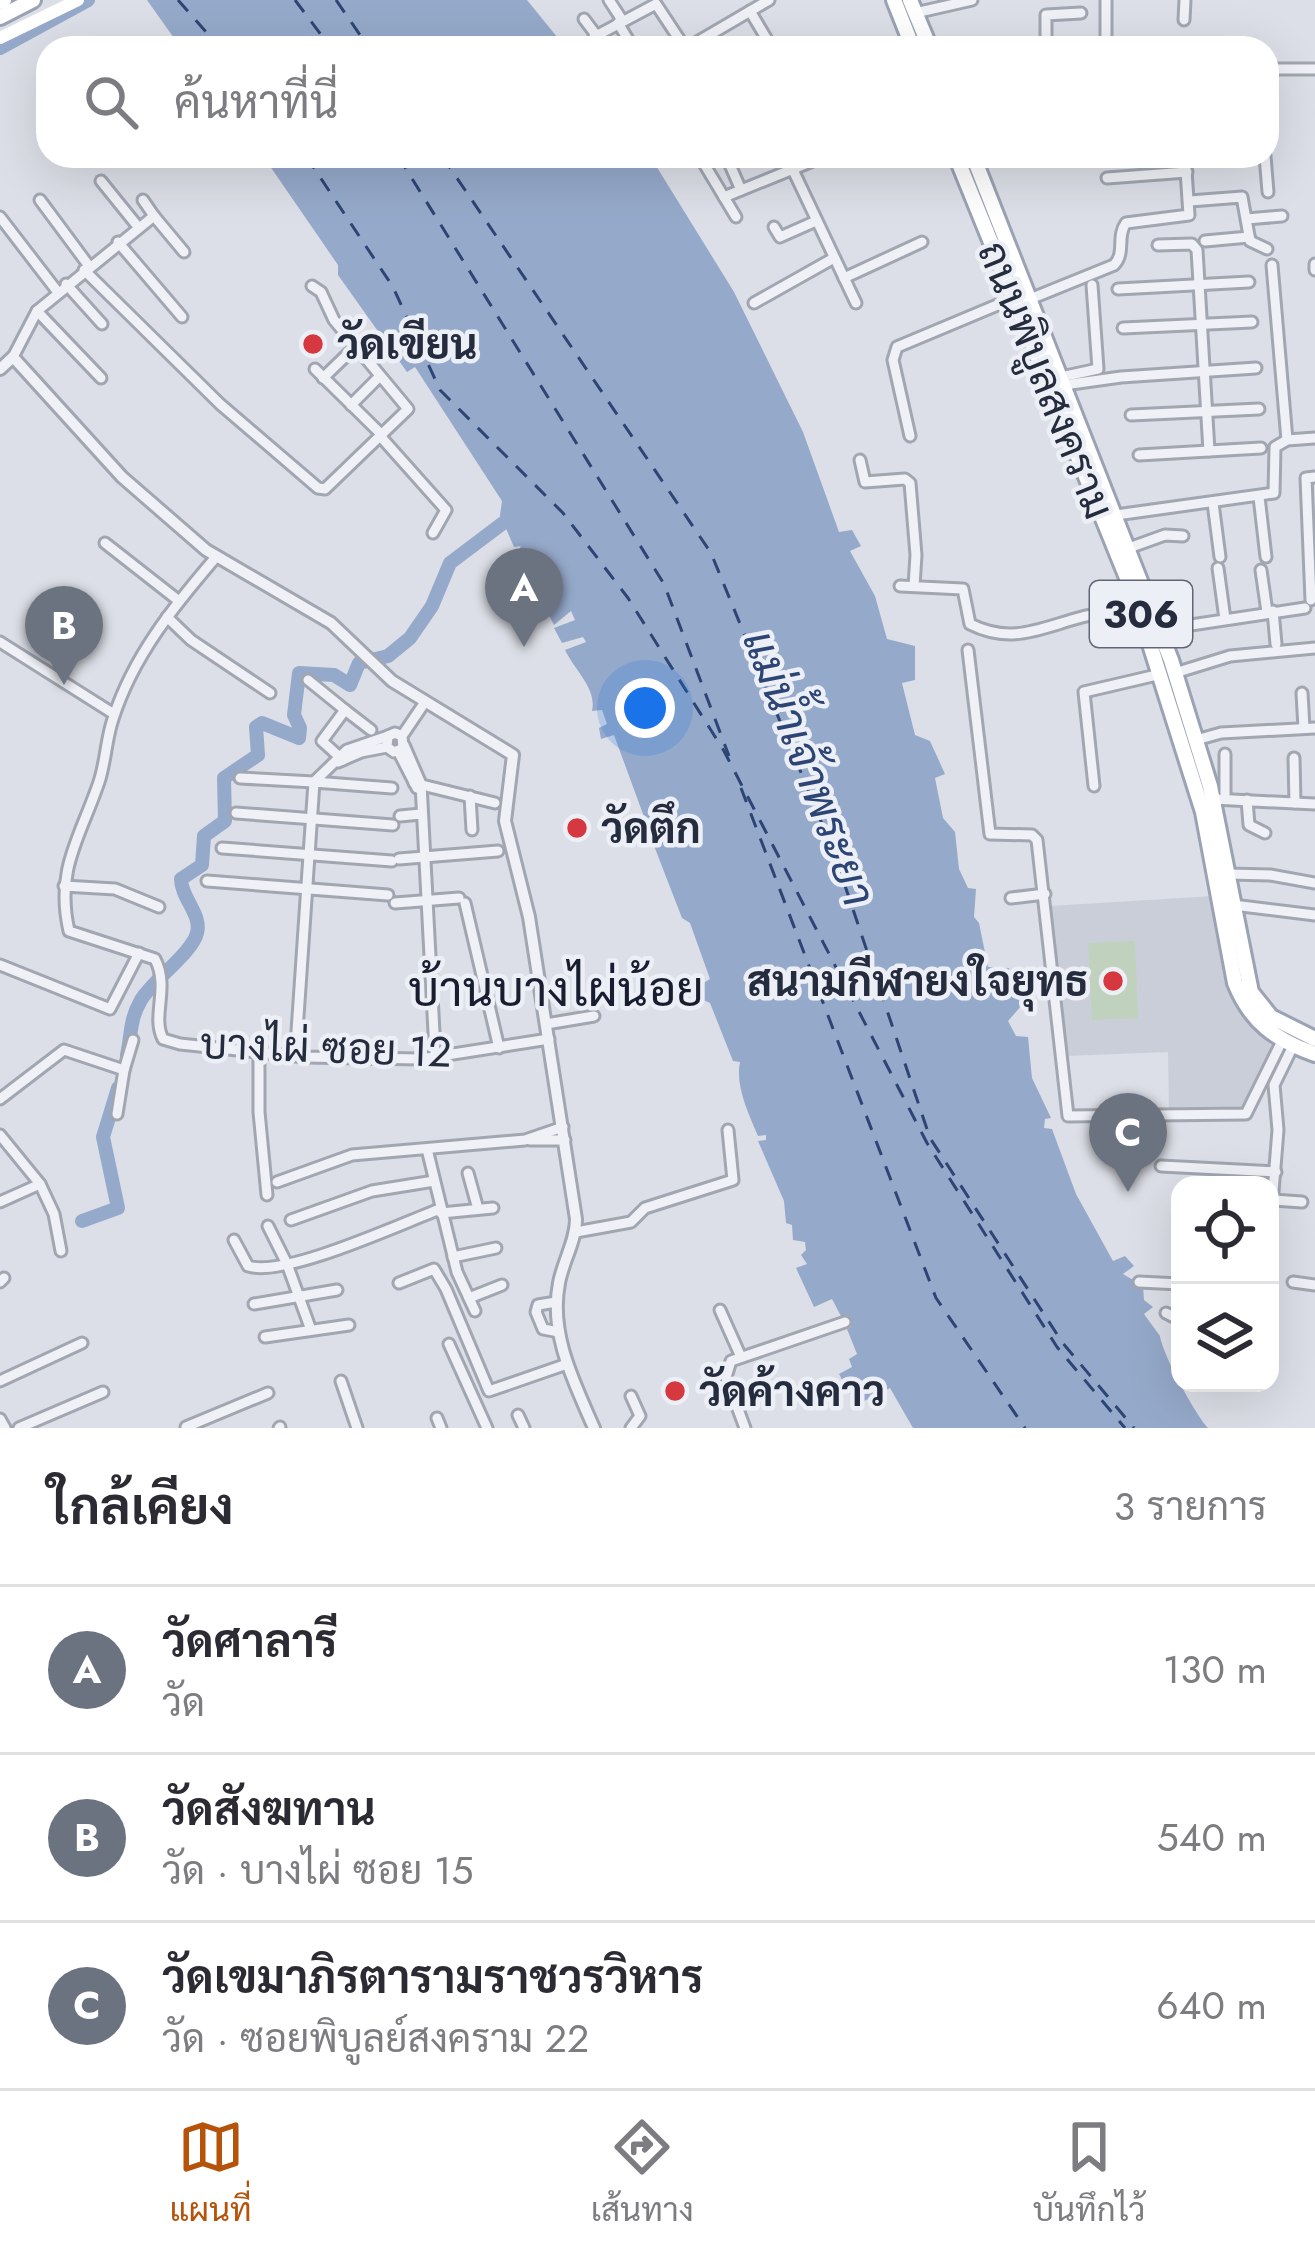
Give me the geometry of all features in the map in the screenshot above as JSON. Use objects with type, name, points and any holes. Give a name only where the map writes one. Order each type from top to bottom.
[{"type":"main road","points":[[0,17],[32,0]]},
{"type":"main road","points":[[0,38],[78,0]]},
{"type":"main road","points":[[894,0],[908,36]]},
{"type":"main road","points":[[912,6],[925,36]]},
{"type":"main road","name":"ถนนพิบูลสงคราม","points":[[962,168],[1062,381],[1116,515],[1122,550]]},
{"type":"main road","name":"ถนนพิบูลสงคราม","points":[[978,168],[1023,298],[1122,550],[1158,621],[1203,812],[1235,983],[1257,1022],[1287,1043],[1315,1054]]},
{"type":"main road","name":"ถนนพิบูลสงคราม","points":[[1132,574],[1141,613],[1219,799],[1247,982],[1257,1003],[1279,1023],[1313,1038]]},
{"type":"street","points":[[609,0],[627,36]]},
{"type":"street","points":[[708,36],[769,0]]},
{"type":"street","points":[[912,6],[972,0]]},
{"type":"street","points":[[1184,20],[1185,0]]},
{"type":"street","points":[[596,36],[656,4],[678,36]]},
{"type":"street","points":[[1046,36],[1046,15],[1106,6]]},
{"type":"street","points":[[750,11],[765,36]]},
{"type":"street","points":[[584,20],[593,36]]},
{"type":"street","points":[[1279,69],[1315,69]]},
{"type":"street","points":[[707,168],[736,217]]},
{"type":"street","points":[[731,168],[741,190]]},
{"type":"street","points":[[724,197],[798,168]]},
{"type":"street","points":[[910,436],[893,360],[897,347],[1114,265],[1126,223],[1189,215],[1187,168]]},
{"type":"street","points":[[1266,168],[1268,192]]},
{"type":"street","points":[[793,170],[856,303]]},
{"type":"street","points":[[1107,178],[1187,172]]},
{"type":"street","points":[[101,181],[139,228]]},
{"type":"street","points":[[1190,201],[1242,197],[1249,237],[1267,249]]},
{"type":"street","points":[[40,200],[87,268],[212,397],[318,488],[329,488],[408,409],[355,347],[334,320],[321,292],[312,286]]},
{"type":"street","points":[[143,200],[184,251]]},
{"type":"street","points":[[0,369],[13,357],[37,311],[154,216]]},
{"type":"street","points":[[1246,219],[1282,216]]},
{"type":"street","points":[[0,217],[62,288],[102,324]]},
{"type":"street","points":[[774,227],[780,237],[816,221]]},
{"type":"street","points":[[1205,241],[1249,237]]},
{"type":"street","points":[[118,242],[182,317]]},
{"type":"street","points":[[844,278],[922,242]]},
{"type":"street","points":[[1158,245],[1195,245],[1209,451]]},
{"type":"street","points":[[754,303],[834,258]]},
{"type":"street","points":[[1272,266],[1287,440]]},
{"type":"street","points":[[1118,289],[1249,281]]},
{"type":"street","points":[[1062,381],[1098,369],[1092,285]]},
{"type":"street","points":[[37,311],[101,378]]},
{"type":"street","points":[[1123,328],[1252,322]]},
{"type":"street","points":[[355,347],[320,374],[446,510],[433,533]]},
{"type":"street","points":[[13,357],[122,477],[216,557],[331,622],[374,667],[514,759],[505,821],[529,917],[576,1232],[556,1302],[559,1332],[594,1428]]},
{"type":"street","points":[[1062,381],[1256,368]]},
{"type":"street","points":[[351,405],[379,377]]},
{"type":"street","points":[[1131,415],[1259,409]]},
{"type":"street","points":[[1116,515],[1275,491],[1275,447],[1287,440],[1315,438]]},
{"type":"street","points":[[1138,455],[1261,448]]},
{"type":"street","points":[[860,460],[865,482],[905,479],[910,483],[914,586]]},
{"type":"street","points":[[1158,621],[1191,625],[1311,606],[1312,517],[1306,478],[1315,477]]},
{"type":"street","points":[[1259,497],[1266,557]]},
{"type":"street","points":[[1213,502],[1225,619]]},
{"type":"street","points":[[1122,550],[1168,535],[1184,536]]},
{"type":"street","points":[[105,543],[179,601]]},
{"type":"street","points":[[0,965],[110,1009],[139,953],[69,931],[64,886],[76,834],[100,778],[114,714],[144,649],[216,557]]},
{"type":"street","points":[[1261,570],[1276,644]]},
{"type":"street","points":[[900,586],[963,589],[970,624],[1001,636],[1024,636],[1088,616],[1141,613]]},
{"type":"street","points":[[167,617],[191,640],[271,693]]},
{"type":"street","points":[[0,643],[114,714]]},
{"type":"street","points":[[1094,786],[1084,692],[1230,656],[1315,648]]},
{"type":"street","points":[[968,650],[990,834],[1035,837],[1068,1116],[1237,1116],[1251,1110],[1287,1043]]},
{"type":"street","points":[[308,680],[370,730]]},
{"type":"street","points":[[1302,693],[1311,728]]},
{"type":"street","points":[[296,1046],[314,782],[338,760],[396,743],[425,702]]},
{"type":"street","points":[[338,760],[322,738],[345,710]]},
{"type":"street","points":[[1311,728],[1315,717]]},
{"type":"street","points":[[1196,740],[1221,733],[1311,728]]},
{"type":"street","points":[[396,743],[418,787],[435,1052]]},
{"type":"street","points":[[1225,754],[1219,799],[1315,804]]},
{"type":"street","points":[[1294,758],[1295,803]]},
{"type":"street","points":[[240,778],[392,788]]},
{"type":"street","points":[[418,787],[495,803]]},
{"type":"street","points":[[470,796],[472,830]]},
{"type":"street","points":[[1246,800],[1249,825],[1265,833]]},
{"type":"street","points":[[236,813],[397,820],[421,814]]},
{"type":"street","points":[[222,848],[395,860],[498,851]]},
{"type":"street","points":[[1228,874],[1315,883]]},
{"type":"street","points":[[207,881],[462,901],[499,1048]]},
{"type":"street","points":[[64,886],[107,887],[159,907]]},
{"type":"street","points":[[1011,898],[1045,894]]},
{"type":"street","points":[[1233,905],[1315,915]]},
{"type":"street","name":"บางไผ่ ซอย 12","points":[[139,953],[158,963],[163,981],[158,1031],[163,1039],[259,1052],[421,1059],[549,1040]]},
{"type":"street","points":[[546,1024],[594,1016]]},
{"type":"street","points":[[1313,1038],[1315,1020]]},
{"type":"street","points":[[117,1114],[121,1069],[133,1040]]},
{"type":"street","points":[[1276,1176],[1274,1088],[1287,1043]]},
{"type":"street","points":[[0,1099],[61,1050],[121,1069]]},
{"type":"street","points":[[259,1052],[267,1195]]},
{"type":"street","points":[[1260,1090],[1274,1088]]},
{"type":"street","points":[[576,1232],[632,1222],[645,1208],[733,1180],[728,1130]]},
{"type":"street","points":[[277,1182],[334,1159],[564,1133]]},
{"type":"street","points":[[0,1135],[40,1184],[54,1214],[61,1252]]},
{"type":"street","points":[[427,1149],[453,1257],[475,1311]]},
{"type":"street","points":[[1161,1166],[1276,1172]]},
{"type":"street","points":[[468,1173],[478,1209]]},
{"type":"street","points":[[292,1220],[372,1192],[434,1181]]},
{"type":"street","points":[[0,1202],[40,1184]]},
{"type":"street","points":[[1279,1200],[1302,1202]]},
{"type":"street","points":[[234,1240],[250,1268],[287,1264],[441,1211],[493,1208]]},
{"type":"street","points":[[268,1226],[310,1330]]},
{"type":"street","points":[[453,1257],[496,1248]]},
{"type":"street","points":[[399,1283],[434,1269],[489,1391],[567,1364]]},
{"type":"street","points":[[1139,1282],[1171,1284]]},
{"type":"street","points":[[1293,1282],[1315,1285]]},
{"type":"street","points":[[469,1298],[502,1285]]},
{"type":"street","points":[[254,1304],[337,1290]]},
{"type":"street","points":[[556,1302],[538,1305],[536,1312],[543,1329],[559,1332]]},
{"type":"street","points":[[720,1310],[741,1357]]},
{"type":"street","points":[[1166,1313],[1171,1316]]},
{"type":"street","points":[[745,1428],[725,1373],[730,1361],[845,1322]]},
{"type":"street","points":[[265,1337],[349,1325]]},
{"type":"street","points":[[0,1381],[82,1342]]},
{"type":"street","points":[[448,1344],[487,1428]]},
{"type":"street","points":[[341,1381],[357,1428]]},
{"type":"street","points":[[19,1428],[103,1392]]},
{"type":"street","points":[[186,1427],[268,1394]]},
{"type":"street","points":[[631,1396],[640,1416],[631,1428]]},
{"type":"street","points":[[224,1412],[231,1428]]},
{"type":"street","points":[[518,1415],[524,1428]]},
{"type":"street","points":[[0,1419],[5,1428]]},
{"type":"shaded area","points":[[1214,896],[1231,993],[1243,1016],[1274,1048],[1246,1110],[1169,1113],[1168,1052],[1066,1056],[1050,906]]},
{"type":"green space","name":"สนามกีฬายงใจยุทธ","points":[[1135,941],[1138,1018],[1092,1020],[1088,943]]},
{"type":"water","points":[[147,0],[527,0],[556,36],[172,36]]},
{"type":"water","name":"แม่น้ำเจ้าพระยา","points":[[271,168],[657,168],[734,292],[803,432],[839,532],[852,530],[861,546],[850,551],[875,596],[887,639],[915,646],[915,680],[902,683],[915,735],[930,741],[945,774],[935,778],[943,818],[955,832],[959,869],[968,888],[976,889],[974,917],[988,967],[1009,968],[1010,977],[1023,982],[1022,1005],[1008,1021],[1016,1036],[1028,1037],[1032,1078],[1051,1118],[1045,1119],[1044,1128],[1052,1129],[1076,1194],[1113,1261],[1125,1256],[1134,1266],[1123,1274],[1143,1286],[1144,1300],[1153,1307],[1144,1314],[1160,1336],[1171,1364],[1171,1392],[1185,1392],[1208,1428],[913,1428],[890,1388],[856,1405],[839,1374],[852,1367],[849,1359],[857,1354],[847,1329],[851,1327],[849,1316],[842,1318],[832,1299],[814,1307],[796,1268],[807,1264],[801,1255],[805,1242],[793,1240],[792,1225],[786,1223],[784,1201],[758,1141],[766,1140],[766,1135],[758,1136],[743,1099],[740,1062],[733,1061],[710,1003],[699,998],[697,987],[710,979],[651,838],[670,837],[669,826],[650,833],[614,735],[601,739],[599,728],[607,724],[602,710],[592,711],[589,688],[565,650],[586,642],[583,637],[562,643],[554,628],[575,620],[571,611],[554,625],[517,553],[521,546],[514,547],[500,515],[502,501],[415,367],[407,372],[338,275],[338,265]]},
{"type":"waterway","points":[[0,48],[88,0]]},
{"type":"waterway","points":[[127,1055],[141,1000],[194,941],[197,919],[181,879],[202,865],[204,836],[225,821],[224,778],[258,755],[256,727],[262,723],[299,738],[294,715],[299,673],[334,675],[350,685],[359,663],[388,656],[410,638],[432,606],[450,563],[515,514]]},
{"type":"waterway","points":[[82,1221],[118,1208],[103,1137],[118,1088]]},
{"type":"ferry route","points":[[178,0],[210,36]]},
{"type":"ferry route","points":[[295,0],[322,36]]},
{"type":"ferry route","points":[[336,0],[361,36]]},
{"type":"ferry route","points":[[314,168],[393,287],[440,390],[563,513],[628,598],[724,751],[927,1143],[1057,1347],[1125,1428]]},
{"type":"ferry route","points":[[405,168],[664,584],[729,756]]},
{"type":"ferry route","points":[[450,168],[711,553],[834,853],[930,1138],[1062,1342],[1134,1428]]},
{"type":"ferry route","points":[[741,788],[936,1298],[1025,1428]]},
{"type":"place","name":"วัดเขียน","points":[[313,344]]},
{"type":"place","name":"วัดศาลารี","points":[[524,647]]},
{"type":"place","name":"วัดสังฆทาน","points":[[64,685]]},
{"type":"place","name":"วัดตึก","points":[[577,828]]},
{"type":"place","name":"สนามกีฬายงใจยุทธ","points":[[1113,981]]},
{"type":"place","name":"วัดเขมาภิรตารามราชวรวิหาร","points":[[1128,1192]]},
{"type":"place","name":"วัดค้างคาว","points":[[675,1391]]},
{"type":"district","name":"บ้านบางไผ่น้อย","points":[[556,989]]}]
